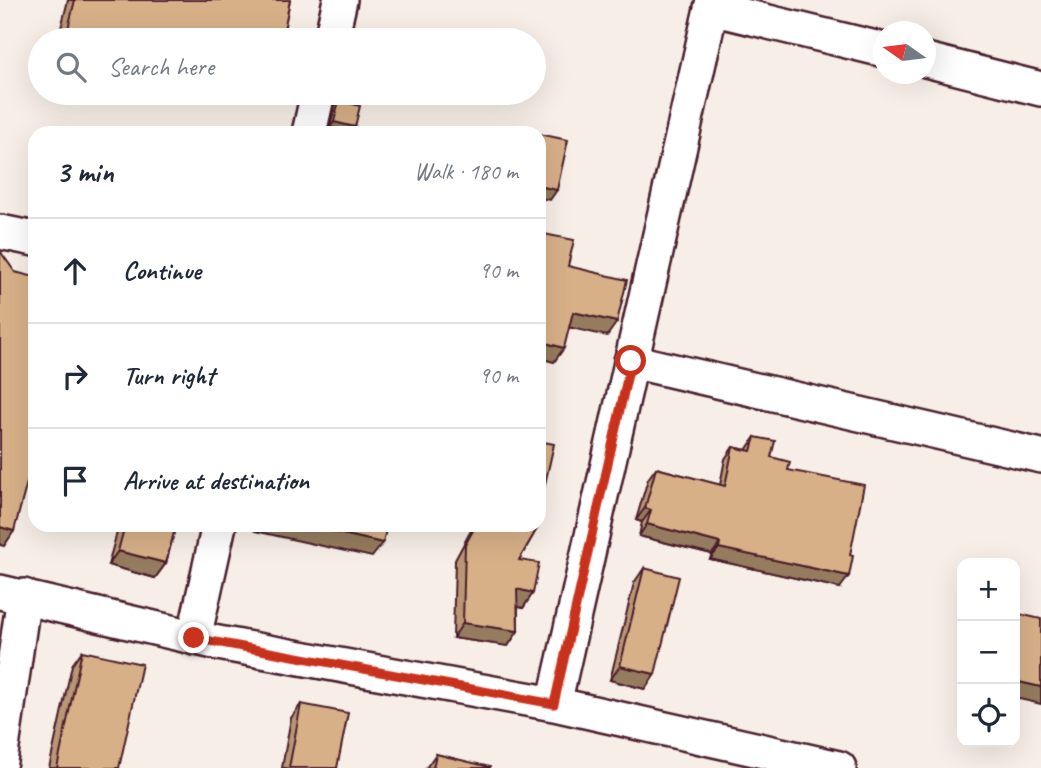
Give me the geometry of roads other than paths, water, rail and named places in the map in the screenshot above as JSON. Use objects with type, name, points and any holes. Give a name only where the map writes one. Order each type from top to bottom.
[{"type":"street","points":[[334,28],[340,0]]},
{"type":"street","points":[[554,704],[712,4],[873,47]]},
{"type":"street","points":[[936,63],[1041,89]]},
{"type":"street","points":[[311,126],[315,105]]},
{"type":"street","points":[[0,232],[28,238]]},
{"type":"street","points":[[631,361],[1041,456]]},
{"type":"street","points":[[194,638],[217,532]]},
{"type":"street","points":[[0,761],[12,594],[194,638],[554,704],[839,768]]}]
